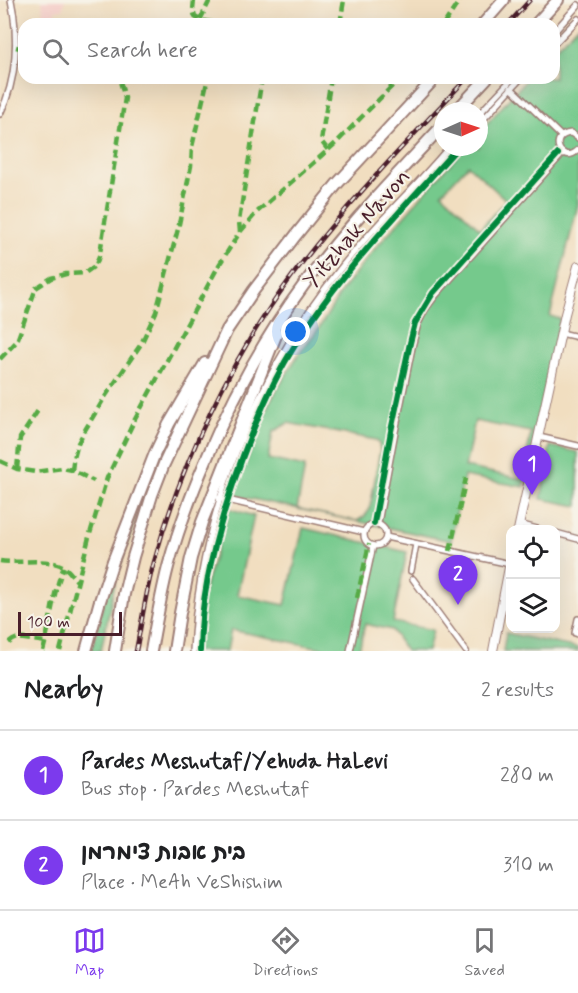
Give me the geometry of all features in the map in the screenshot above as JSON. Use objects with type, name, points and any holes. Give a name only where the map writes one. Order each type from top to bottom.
[{"type":"highway","points":[[488,18],[504,0]]},
{"type":"highway","points":[[542,18],[558,0]]},
{"type":"highway","points":[[86,651],[113,561],[156,453],[169,424],[198,373],[254,290],[296,235],[337,184],[429,84]]},
{"type":"highway","points":[[464,102],[481,84]]},
{"type":"highway","points":[[151,651],[168,566],[188,504],[217,434],[254,361],[314,270],[434,135]]},
{"type":"highway","points":[[174,651],[191,558],[202,522],[286,310]]},
{"type":"highway","points":[[115,651],[124,594],[152,495],[164,464],[227,330]]},
{"type":"street","points":[[0,114],[12,80],[16,47],[15,18],[11,0]]},
{"type":"street","points":[[560,25],[578,5]]},
{"type":"street","points":[[560,38],[578,20]]},
{"type":"street","points":[[488,104],[507,84]]},
{"type":"street","points":[[488,114],[515,84]]},
{"type":"street","points":[[511,88],[561,136]]},
{"type":"street","points":[[578,138],[571,133],[564,134],[558,142],[563,153],[571,155],[578,150]]},
{"type":"street","points":[[378,524],[418,324],[436,295],[563,153]]},
{"type":"street","name":"Yitzhak Navon","points":[[193,651],[200,579],[219,498],[251,416],[281,357],[310,310],[344,265],[441,156]]},
{"type":"street","name":"Yitzhak Navon","points":[[200,651],[208,571],[228,500],[244,452],[285,363],[327,298],[367,248],[450,156]]},
{"type":"street","points":[[519,525],[561,333],[578,266]]},
{"type":"street","points":[[561,333],[578,337]]},
{"type":"street","points":[[539,437],[578,446]]},
{"type":"street","points":[[219,498],[364,532]]},
{"type":"street","points":[[370,524],[378,524],[385,528],[386,537],[380,545],[373,546],[366,541],[364,532],[370,524]]},
{"type":"street","points":[[560,534],[578,538]]},
{"type":"street","points":[[386,537],[506,562]]},
{"type":"street","points":[[411,571],[416,544]]},
{"type":"street","points":[[350,651],[373,546]]},
{"type":"street","points":[[413,579],[466,651]]},
{"type":"street","points":[[493,651],[507,579]]},
{"type":"street","points":[[578,619],[575,633],[578,634]]},
{"type":"shaded area","points":[[42,0],[65,0],[63,9],[55,10],[56,18],[44,18]]},
{"type":"green space","points":[[578,25],[578,205],[550,316],[560,319],[524,487],[464,476],[451,541],[342,518],[357,521],[370,509],[380,450],[376,440],[288,423],[273,432],[268,459],[305,467],[297,509],[233,495],[269,403],[298,355],[319,328],[343,289],[373,251],[457,156],[488,156],[488,122],[523,84],[560,84],[560,44]],"holes":[[[468,165],[506,200],[480,229],[442,193]],[[475,421],[531,432],[522,479],[465,467]]]},
{"type":"green space","points":[[550,446],[578,452],[578,506],[541,499]]},
{"type":"green space","points":[[141,502],[116,578],[101,651],[91,651],[117,563]]},
{"type":"green space","points":[[228,508],[254,516],[237,595],[285,605],[303,528],[407,552],[393,622],[433,630],[428,651],[406,651],[392,630],[365,624],[359,651],[329,651],[231,630],[227,651],[192,651],[194,621]]},
{"type":"green space","points":[[506,633],[578,648],[578,651],[503,651]]},
{"type":"railway","points":[[514,18],[530,0]]},
{"type":"railway","points":[[136,651],[151,573],[178,487],[210,413],[249,341],[292,276],[333,224],[461,84]]},
{"type":"marked path","points":[[194,0],[193,10],[197,18]]},
{"type":"marked path","points":[[201,18],[210,0]]},
{"type":"marked path","points":[[341,18],[344,0]]},
{"type":"marked path","points":[[448,18],[460,0]]},
{"type":"marked path","points":[[0,359],[17,341],[36,288],[51,278],[85,273],[96,265],[100,253],[125,98],[121,84]]},
{"type":"marked path","points":[[72,470],[78,443],[105,397],[141,344],[156,312],[178,229],[191,166],[192,147],[207,84]]},
{"type":"marked path","points":[[240,232],[239,221],[261,84]]},
{"type":"marked path","points":[[328,150],[321,141],[330,84]]},
{"type":"marked path","points":[[60,651],[89,537],[107,478],[134,421],[219,265],[240,232],[257,212],[336,143],[394,84]]},
{"type":"marked path","points":[[17,469],[20,438],[39,409]]},
{"type":"marked path","points":[[0,461],[17,469],[35,472],[63,468],[94,481]]},
{"type":"marked path","points":[[450,551],[466,478]]},
{"type":"marked path","points":[[357,598],[369,544]]},
{"type":"marked path","points":[[0,561],[42,561],[58,564],[66,568],[77,581]]},
{"type":"marked path","points":[[43,651],[57,587],[64,567]]},
{"type":"marked path","points":[[9,643],[18,638],[46,642]]},
{"type":"cycle path","points":[[374,523],[391,431],[415,323],[433,293],[558,154]]},
{"type":"cycle path","points":[[200,651],[205,596],[220,527],[244,452],[276,379],[303,333],[344,277],[450,156]]},
{"type":"place","name":"Pardes Meshutaf/Yehuda HaLevi","points":[[532,495]]},
{"type":"place","name":"בית אבות צימרמן","points":[[458,605]]}]
